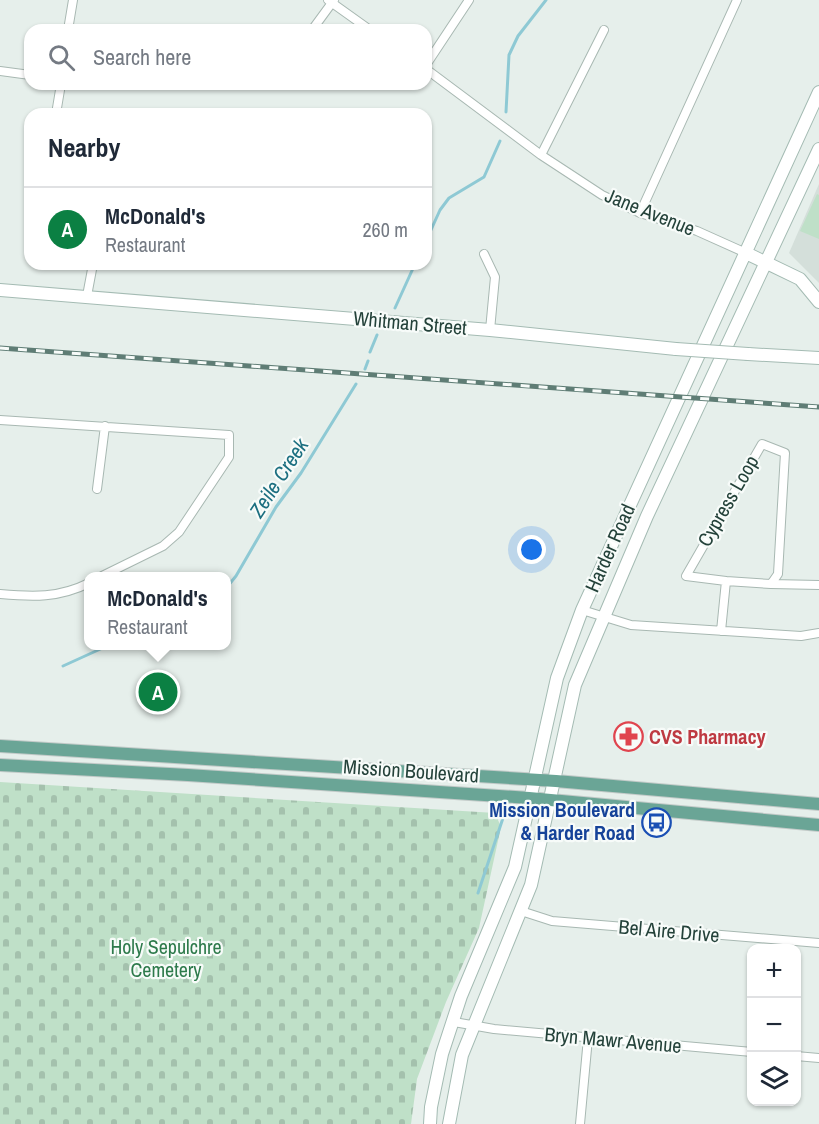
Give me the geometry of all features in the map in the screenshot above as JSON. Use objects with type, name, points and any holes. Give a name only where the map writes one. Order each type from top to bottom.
[{"type":"main road","name":"Mission Boulevard","points":[[0,746],[556,781],[819,804]]},
{"type":"main road","points":[[127,773],[150,764],[189,766],[198,759]]},
{"type":"main road","name":"Mission Boulevard","points":[[0,765],[529,798],[819,825]]},
{"type":"street","points":[[69,24],[73,0]]},
{"type":"street","points":[[432,56],[469,0]]},
{"type":"street","points":[[640,213],[736,0]]},
{"type":"street","points":[[316,24],[331,1],[362,24]]},
{"type":"street","points":[[541,155],[604,30]]},
{"type":"street","points":[[0,71],[24,74]]},
{"type":"street","name":"Jane Avenue","points":[[432,73],[541,155],[602,195],[640,213],[697,231],[768,262],[808,285],[819,302]]},
{"type":"street","points":[[57,108],[60,90]]},
{"type":"street","name":"Harder Road","points":[[430,1124],[430,1107],[440,1064],[461,996],[515,867],[532,780],[557,678],[582,610],[819,92]]},
{"type":"street","name":"Harder Road","points":[[449,1124],[462,1055],[534,877],[556,781],[574,685],[647,516],[819,149]]},
{"type":"street","points":[[484,254],[495,277],[490,330]]},
{"type":"street","points":[[87,296],[92,270]]},
{"type":"street","name":"Whitman Street","points":[[0,290],[490,330],[676,349],[819,358]]},
{"type":"street","points":[[0,420],[229,435],[229,457],[179,532],[163,546],[110,572]]},
{"type":"street","points":[[97,489],[105,426]]},
{"type":"street","name":"Cypress Loop","points":[[762,444],[785,453],[778,574],[771,584],[726,581],[686,576],[762,444]]},
{"type":"street","points":[[721,631],[726,581]]},
{"type":"street","points":[[771,584],[819,585]]},
{"type":"street","points":[[0,594],[48,597],[70,592],[84,585]]},
{"type":"street","points":[[582,610],[631,625],[801,636],[819,633]]},
{"type":"street","name":"Bel Aire Drive","points":[[521,911],[552,921],[819,943]]},
{"type":"street","points":[[454,1022],[475,1026]]},
{"type":"street","name":"Bryn Mawr Avenue","points":[[475,1026],[747,1052]]},
{"type":"street","points":[[580,1124],[588,1038]]},
{"type":"street","points":[[801,1056],[819,1058]]},
{"type":"shaded area","points":[[819,184],[819,283],[789,253]]},
{"type":"green space","points":[[817,194],[819,195],[819,239],[800,231]]},
{"type":"green space","name":"Holy Sepulchre Cemetery","points":[[0,782],[495,813],[501,827],[479,928],[446,1002],[417,1079],[411,1124],[0,1124]]},
{"type":"waterway","name":"Zeile Creek","points":[[506,112],[509,55],[518,36],[546,0]]},
{"type":"waterway","name":"Zeile Creek","points":[[432,228],[440,210],[449,198],[484,177],[500,141]]},
{"type":"waterway","name":"Zeile Creek","points":[[395,308],[412,270]]},
{"type":"waterway","name":"Zeile Creek","points":[[370,352],[377,335]]},
{"type":"waterway","name":"Zeile Creek","points":[[365,369],[368,361]]},
{"type":"waterway","name":"Zeile Creek","points":[[231,582],[276,507],[301,473],[356,384]]},
{"type":"waterway","name":"Zeile Creek","points":[[63,666],[98,650]]},
{"type":"waterway","points":[[478,893],[503,818]]},
{"type":"railway","points":[[0,348],[819,407]]},
{"type":"place","name":"McDonald's","points":[[158,692]]},
{"type":"place","name":"CVS Pharmacy","points":[[628,737]]},
{"type":"place","name":"Mission Boulevard & Harder Road","points":[[656,822]]}]
